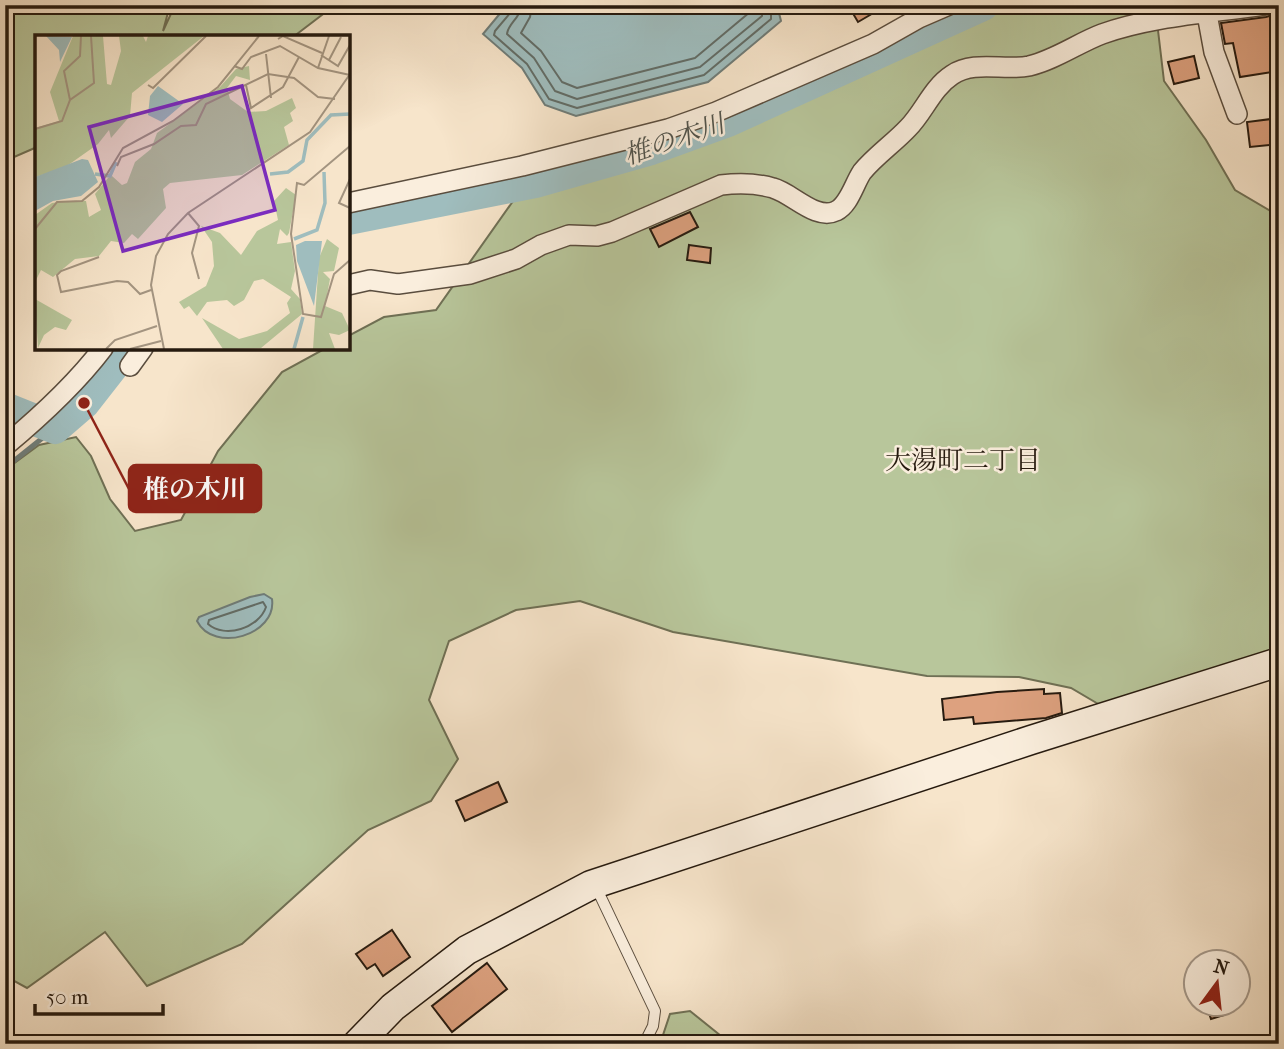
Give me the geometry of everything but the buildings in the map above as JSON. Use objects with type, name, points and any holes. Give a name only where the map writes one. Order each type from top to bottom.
[{"type":"street","points":[[350,203],[522,166],[668,130],[873,44],[919,18],[949,5]]},
{"type":"street","points":[[350,285],[370,280],[398,284],[470,274],[516,259],[569,234],[597,236],[612,232],[721,184],[739,183],[774,188],[820,212],[837,211],[844,205],[863,172],[910,126],[940,85],[952,74],[979,67],[1004,69],[1036,64],[1103,34],[1151,22],[1264,5]]},
{"type":"street","points":[[1207,14],[1214,52],[1237,114]]},
{"type":"street","points":[[5,446],[40,416],[84,372],[101,350]]},
{"type":"street","points":[[130,366],[142,350]]},
{"type":"street","points":[[356,1044],[393,1007],[467,950],[594,884],[1031,740],[1279,662]]},
{"type":"lane","points":[[594,884],[655,1011],[653,1026],[645,1044]]},
{"type":"green space","points":[[5,5],[170,5],[163,31],[175,5],[335,5],[296,35],[35,35],[35,148],[5,161]]},
{"type":"green space","points":[[1012,5],[1155,5],[1164,81],[1206,140],[1235,190],[1279,216],[1279,648],[1100,705],[1071,688],[1019,677],[927,676],[673,632],[580,601],[516,610],[449,641],[429,700],[458,759],[431,801],[368,830],[242,944],[147,986],[105,932],[27,988],[5,976],[5,470],[39,445],[76,437],[91,456],[110,499],[135,531],[181,520],[218,451],[282,372],[322,350],[350,350],[350,335],[384,317],[436,310],[518,194],[745,122],[876,65],[952,26]]},
{"type":"green space","points":[[690,1011],[731,1044],[660,1044],[670,1014]]},
{"type":"water","points":[[507,5],[777,5],[781,21],[708,82],[576,116],[545,105],[522,68],[483,34]]},
{"type":"water","points":[[264,594],[272,599],[271,612],[265,622],[243,636],[217,637],[205,631],[197,621],[199,617]]},
{"type":"waterway","name":"椎の木川","points":[[350,219],[535,182],[651,149],[728,121],[983,5]]},
{"type":"waterway","name":"椎の木川","points":[[5,408],[55,428],[84,403],[125,350]]},
{"type":"waterway","points":[[5,468],[55,428]]},
{"type":"place","name":"椎の木川","points":[[84,403]]},
{"type":"district","name":"大湯町二丁目","points":[[963,460]]}]
